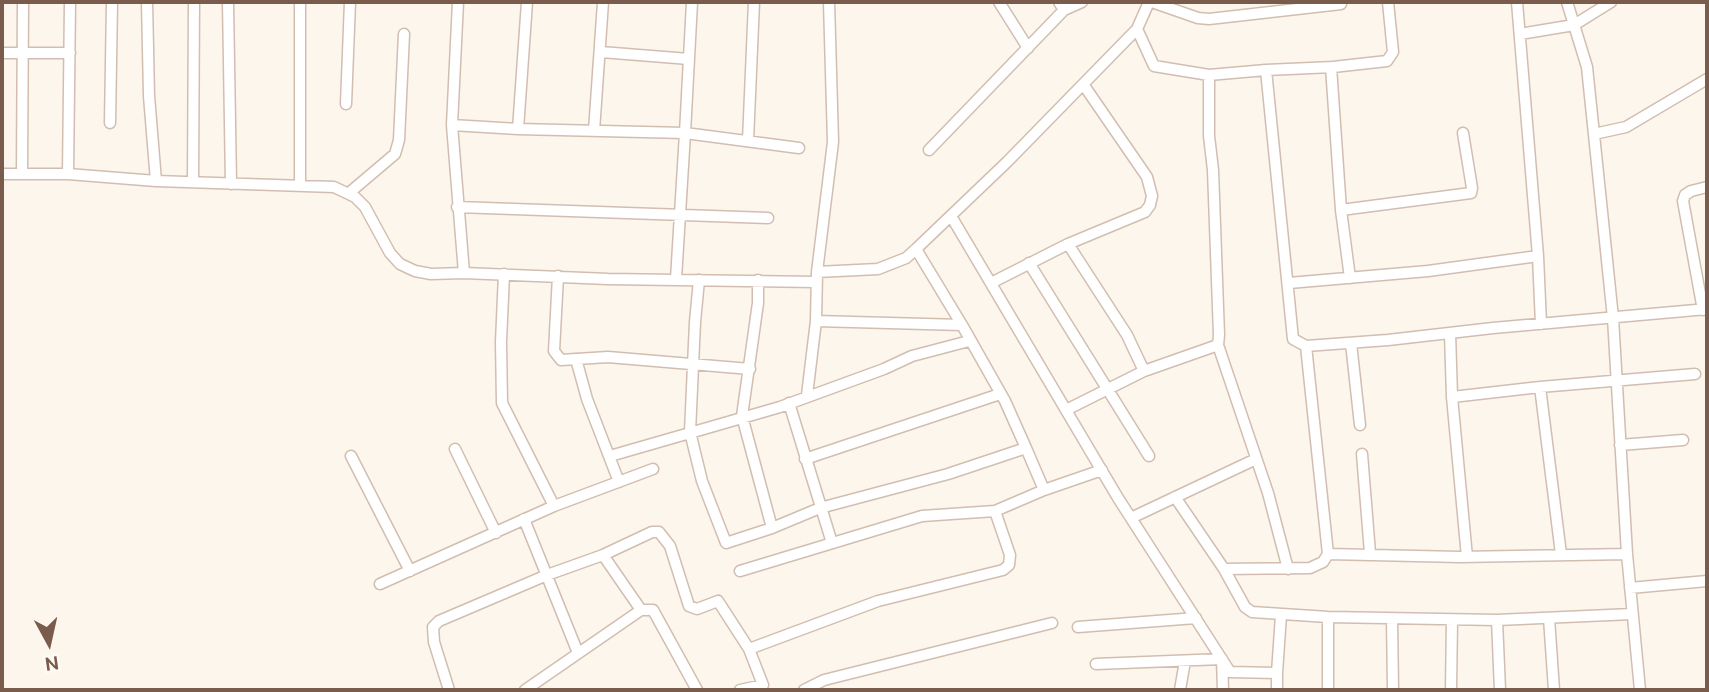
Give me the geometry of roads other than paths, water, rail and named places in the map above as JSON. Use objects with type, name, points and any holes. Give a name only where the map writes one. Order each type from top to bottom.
[{"type":"street","points":[[23,2],[23,173]]},
{"type":"street","points":[[68,174],[71,2]]},
{"type":"street","points":[[110,123],[112,2]]},
{"type":"street","points":[[147,2],[149,96],[156,181]]},
{"type":"street","points":[[193,182],[194,2]]},
{"type":"street","points":[[228,2],[231,184]]},
{"type":"street","points":[[299,186],[300,2]]},
{"type":"street","points":[[346,104],[350,2]]},
{"type":"street","points":[[458,2],[452,125],[464,273]]},
{"type":"street","points":[[518,130],[527,2]]},
{"type":"street","points":[[594,131],[603,2]]},
{"type":"street","points":[[676,279],[692,2]]},
{"type":"street","points":[[748,141],[754,2]]},
{"type":"street","points":[[807,395],[816,321],[816,277],[833,142],[829,2]]},
{"type":"street","points":[[999,2],[1028,48]]},
{"type":"street","points":[[929,150],[1028,48],[1061,6],[1082,2]]},
{"type":"street","points":[[2,174],[68,174],[156,181],[334,187],[349,193],[365,207],[390,253],[400,264],[431,274],[758,281],[816,277],[878,269],[906,258],[1137,29],[1151,2],[1198,18],[1209,19],[1341,5]]},
{"type":"street","points":[[1137,29],[1154,66],[1209,75],[1384,62],[1390,59],[1392,52],[1388,2]]},
{"type":"street","points":[[1517,2],[1542,324]]},
{"type":"street","points":[[1567,2],[1587,67],[1613,318],[1627,554],[1640,690]]},
{"type":"street","points":[[1520,34],[1574,25],[1611,2]]},
{"type":"street","points":[[349,193],[395,154],[399,140],[404,34]]},
{"type":"street","points":[[601,52],[689,59]]},
{"type":"street","points":[[2,53],[70,53]]},
{"type":"street","points":[[1331,67],[1341,209],[1350,278]]},
{"type":"street","points":[[1266,70],[1293,339],[1306,346],[1705,309],[1683,201],[1685,195],[1691,191],[1707,187]]},
{"type":"street","points":[[1209,75],[1218,345],[1256,459],[1288,569]]},
{"type":"street","points":[[1594,134],[1626,127],[1707,79]]},
{"type":"street","points":[[990,283],[1068,244],[1145,212],[1151,201],[1147,177],[1083,84]]},
{"type":"street","points":[[452,125],[518,130],[685,134],[799,148]]},
{"type":"street","points":[[1341,209],[1471,193],[1463,133]]},
{"type":"street","points":[[457,207],[768,218]]},
{"type":"street","points":[[951,216],[1131,518],[1230,672],[1277,673]]},
{"type":"street","points":[[1068,244],[1127,335],[1144,371]]},
{"type":"street","points":[[916,249],[1000,394],[1044,489]]},
{"type":"street","points":[[1289,283],[1428,271],[1538,257]]},
{"type":"street","points":[[1029,263],[1149,456]]},
{"type":"street","points":[[504,274],[502,403],[554,506]]},
{"type":"street","points":[[558,276],[554,351],[561,360],[608,357],[750,369]]},
{"type":"street","points":[[699,280],[690,432],[702,481],[725,542],[730,543],[772,528],[820,508],[948,474],[1026,447]]},
{"type":"street","points":[[758,281],[758,303],[742,416],[772,528]]},
{"type":"street","points":[[816,321],[962,325]]},
{"type":"street","points":[[1450,333],[1452,397],[1467,557]]},
{"type":"street","points":[[610,456],[789,403],[884,369],[912,356],[969,341]]},
{"type":"street","points":[[1351,343],[1360,425]]},
{"type":"street","points":[[1066,410],[1144,371],[1218,345]]},
{"type":"street","points":[[1224,569],[1318,566],[1328,554],[1306,346]]},
{"type":"street","points":[[576,359],[587,399],[619,482]]},
{"type":"street","points":[[1452,397],[1695,374]]},
{"type":"street","points":[[1540,387],[1561,554]]},
{"type":"street","points":[[805,459],[1000,394]]},
{"type":"street","points":[[789,403],[832,543]]},
{"type":"street","points":[[1620,445],[1683,440]]},
{"type":"street","points":[[455,449],[496,533]]},
{"type":"street","points":[[1362,454],[1370,554]]},
{"type":"street","points":[[351,456],[410,571]]},
{"type":"street","points":[[1131,518],[1256,459]]},
{"type":"street","points":[[380,584],[554,506],[653,469]]},
{"type":"street","points":[[740,572],[922,516],[995,511],[1044,489],[1102,470]]},
{"type":"street","points":[[1175,497],[1224,569],[1245,607],[1252,612],[1452,620],[1632,614]]},
{"type":"street","points":[[749,649],[878,601],[1003,570],[1009,565],[1010,555],[995,511]]},
{"type":"street","points":[[524,519],[578,653]]},
{"type":"street","points":[[449,690],[434,642],[433,627],[439,621],[547,575],[603,555],[652,532],[659,533],[670,545],[689,606],[697,609],[718,601],[749,649],[768,687],[740,690]]},
{"type":"street","points":[[1328,554],[1467,557],[1627,554]]},
{"type":"street","points":[[603,555],[641,610]]},
{"type":"street","points":[[1630,588],[1707,581]]},
{"type":"street","points":[[525,690],[641,610],[653,611],[697,690]]},
{"type":"street","points":[[1277,690],[1281,615]]},
{"type":"street","points":[[1328,617],[1328,690]]},
{"type":"street","points":[[1078,626],[1196,618]]},
{"type":"street","points":[[1549,618],[1554,690]]},
{"type":"street","points":[[1392,619],[1393,690]]},
{"type":"street","points":[[1451,690],[1452,620]]},
{"type":"street","points":[[1497,620],[1500,690]]},
{"type":"street","points":[[804,690],[824,680],[1052,622]]},
{"type":"street","points":[[1096,664],[1222,659]]},
{"type":"street","points":[[1222,659],[1223,690]]},
{"type":"street","points":[[1180,690],[1185,661]]}]
